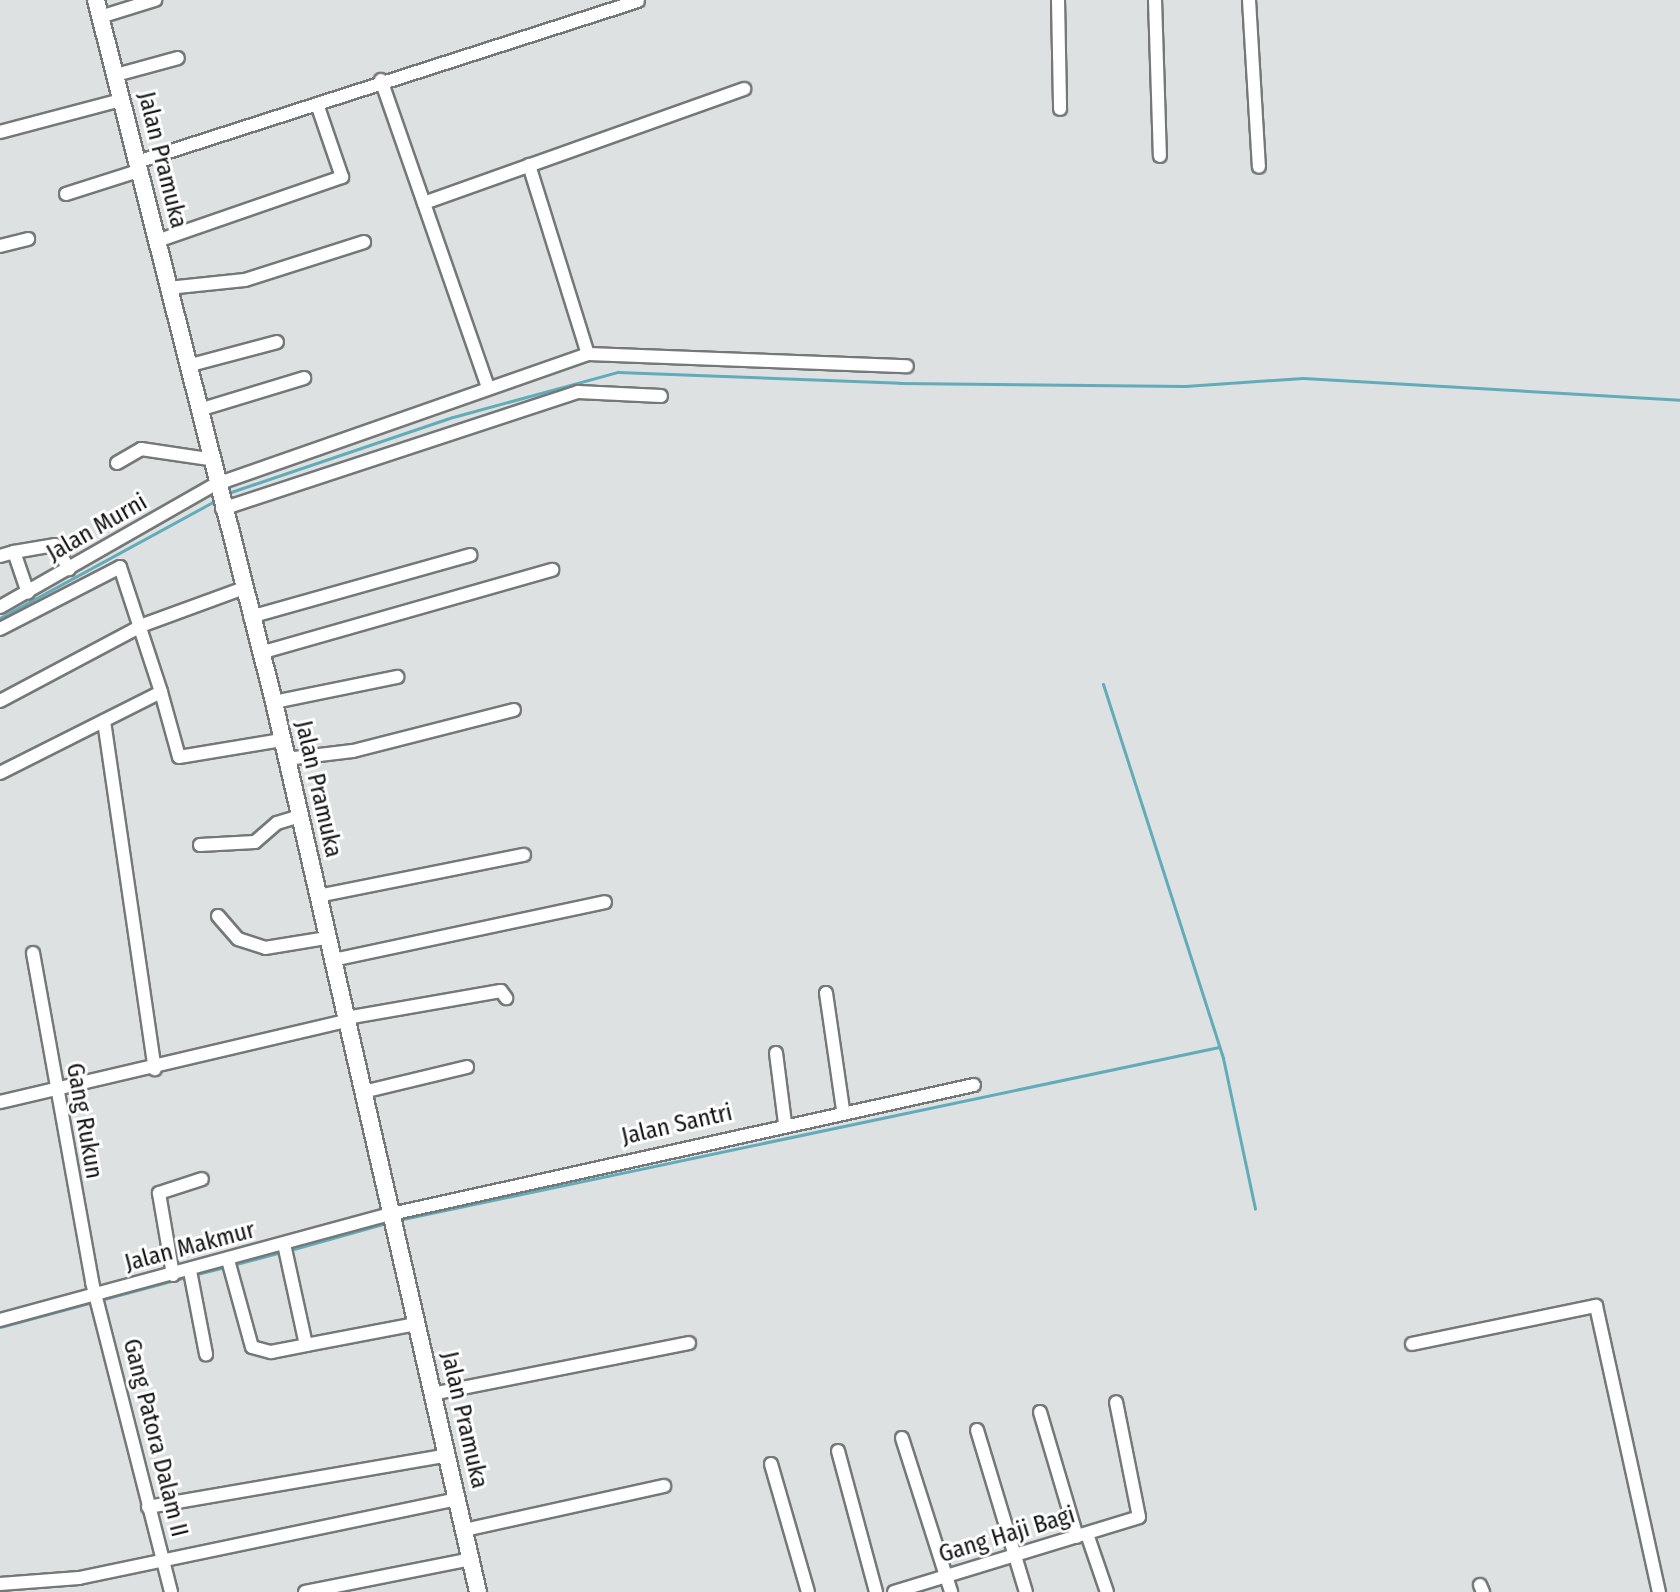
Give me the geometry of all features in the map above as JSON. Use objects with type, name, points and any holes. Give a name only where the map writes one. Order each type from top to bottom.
[{"type":"street","points":[[98,8],[155,0]]},
{"type":"street","points":[[1058,0],[1060,109]]},
{"type":"street","points":[[1155,0],[1160,156]]},
{"type":"street","points":[[1249,0],[1259,167]]},
{"type":"street","points":[[66,194],[381,80],[411,77],[638,1]]},
{"type":"street","name":"Jalan Pramuka","points":[[98,8],[140,166],[214,485],[274,702],[478,1592]]},
{"type":"street","points":[[116,75],[178,58]]},
{"type":"street","points":[[381,80],[487,384]]},
{"type":"street","points":[[424,203],[744,89]]},
{"type":"street","points":[[0,132],[121,100]]},
{"type":"street","points":[[157,241],[342,177],[317,104]]},
{"type":"street","points":[[529,165],[588,354]]},
{"type":"street","points":[[0,246],[28,239]]},
{"type":"street","points":[[168,288],[245,280],[364,242]]},
{"type":"street","points":[[187,366],[277,342]]},
{"type":"street","name":"Jalan Murni","points":[[0,607],[214,485],[487,384],[588,354],[907,366]]},
{"type":"street","points":[[199,410],[304,378]]},
{"type":"street","points":[[222,509],[578,392],[661,396]]},
{"type":"street","points":[[117,463],[141,449],[209,459]]},
{"type":"street","points":[[0,556],[55,545],[69,569]]},
{"type":"street","points":[[14,552],[28,593]]},
{"type":"street","points":[[250,617],[470,555]]},
{"type":"street","points":[[0,629],[120,567],[143,625],[179,757],[282,740]]},
{"type":"street","points":[[260,653],[552,570]]},
{"type":"street","points":[[0,701],[143,625],[244,588]]},
{"type":"street","points":[[274,702],[397,677]]},
{"type":"street","points":[[0,773],[161,692]]},
{"type":"street","points":[[286,759],[353,751],[514,710]]},
{"type":"street","points":[[104,721],[155,1069]]},
{"type":"street","points":[[200,845],[255,842],[277,823],[300,816]]},
{"type":"street","points":[[318,896],[524,855]]},
{"type":"street","points":[[333,960],[605,902]]},
{"type":"street","points":[[218,916],[238,939],[265,948],[327,938]]},
{"type":"street","name":"Gang Rukun","points":[[33,953],[55,1092],[97,1300]]},
{"type":"street","points":[[0,1102],[155,1069],[346,1019],[501,991],[506,998]]},
{"type":"street","points":[[826,993],[843,1110]]},
{"type":"street","points":[[776,1053],[785,1123]]},
{"type":"street","points":[[363,1092],[467,1067]]},
{"type":"street","name":"Jalan Santri","points":[[391,1214],[843,1110],[974,1085]]},
{"type":"street","points":[[173,1275],[159,1193],[202,1179]]},
{"type":"street","name":"Jalan Makmur","points":[[0,1320],[97,1300],[173,1275],[190,1275],[391,1214]]},
{"type":"street","points":[[285,1248],[306,1345]]},
{"type":"street","points":[[229,1264],[252,1347],[271,1352],[416,1324]]},
{"type":"street","points":[[190,1275],[206,1354]]},
{"type":"street","name":"Gang Patora Dalam II","points":[[97,1300],[171,1592]]},
{"type":"street","points":[[1412,1344],[1596,1306],[1659,1592]]},
{"type":"street","points":[[432,1394],[689,1343]]},
{"type":"street","name":"Gang Haji Bagi","points":[[894,1592],[1133,1521],[1141,1510],[1116,1402]]},
{"type":"street","points":[[1040,1412],[1082,1536],[1107,1592]]},
{"type":"street","points":[[977,1430],[1026,1592]]},
{"type":"street","points":[[902,1438],[951,1592]]},
{"type":"street","points":[[838,1451],[876,1592]]},
{"type":"street","points":[[148,1507],[448,1455]]},
{"type":"street","points":[[771,1464],[808,1592]]},
{"type":"street","points":[[464,1530],[664,1486]]},
{"type":"street","points":[[0,1584],[79,1578],[162,1557],[457,1499]]},
{"type":"street","points":[[305,1592],[471,1559]]},
{"type":"waterway","points":[[228,493],[453,417],[618,372],[900,383],[1185,386],[1303,378],[1680,400]]},
{"type":"waterway","points":[[0,618],[218,499]]},
{"type":"waterway","points":[[1103,684],[1223,1058],[1255,1209]]},
{"type":"waterway","points":[[398,1220],[1219,1047]]},
{"type":"waterway","points":[[290,1250],[386,1223]]},
{"type":"waterway","points":[[232,1265],[282,1252]]},
{"type":"waterway","points":[[193,1275],[224,1267]]},
{"type":"waterway","points":[[100,1300],[186,1277]]},
{"type":"waterway","points":[[0,1327],[93,1302]]}]
